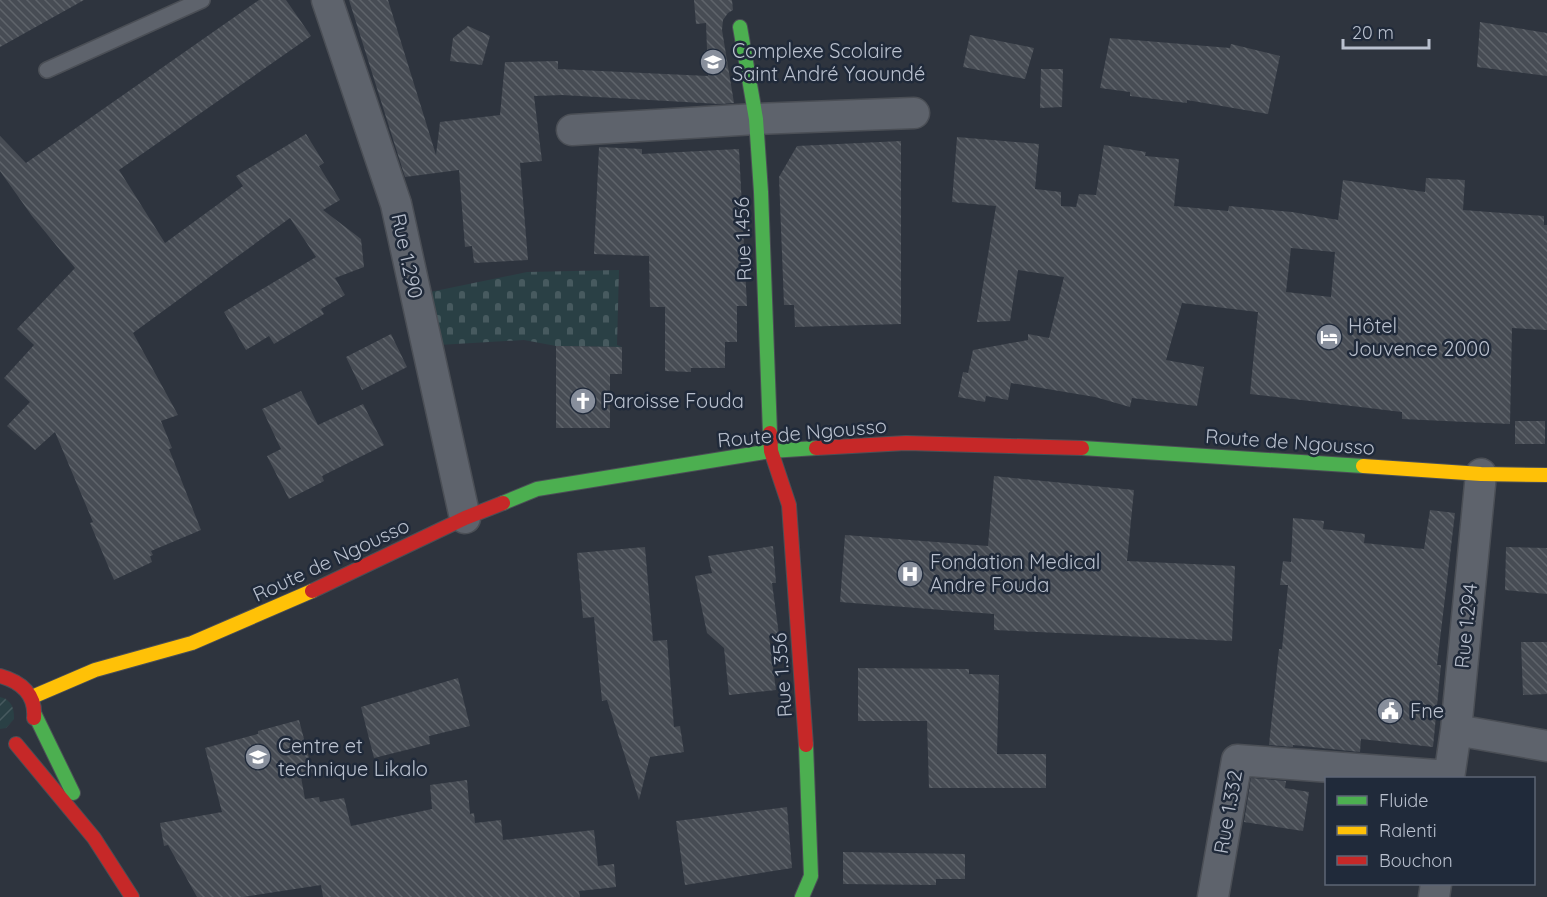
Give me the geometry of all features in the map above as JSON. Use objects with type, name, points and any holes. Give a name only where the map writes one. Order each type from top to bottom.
[{"type":"main road","name":"Rue 1.456","points":[[740,27],[756,119],[771,451]]},
{"type":"main road","name":"Route de Ngousso","points":[[32,697],[95,670],[192,644],[288,603],[465,518],[537,489],[771,451],[906,443],[1050,446],[1481,474],[1547,475]]},
{"type":"main road","name":"Rue 1.356","points":[[771,451],[789,505],[804,711],[811,876],[801,897]]},
{"type":"main road","points":[[0,676],[13,679],[24,686],[32,697],[35,714],[94,838]]},
{"type":"main road","points":[[0,749],[23,738],[35,714]]},
{"type":"main road","points":[[23,738],[94,838],[132,897]]},
{"type":"street","name":"Rue 1.290","points":[[327,0],[396,204],[465,518]]},
{"type":"street","points":[[572,130],[756,119],[914,113]]},
{"type":"street","name":"Rue 1.294","points":[[1449,777],[1456,730],[1481,474]]},
{"type":"street","points":[[1456,730],[1547,746]]},
{"type":"street","name":"Rue 1.332","points":[[1213,897],[1237,760],[1449,777]]},
{"type":"lane","points":[[47,70],[202,0]]},
{"type":"green space","points":[[619,270],[617,345],[622,347],[556,346],[524,340],[439,345],[430,292],[527,272]]},
{"type":"green space","points":[[0,697],[12,705],[14,719],[6,728],[0,729]]},
{"type":"building","points":[[0,0],[84,0],[0,47]]},
{"type":"building","points":[[259,0],[286,0],[311,36],[119,170],[165,243],[243,186],[236,176],[306,134],[324,163],[319,166],[340,200],[323,210],[361,239],[364,267],[335,278],[345,295],[321,309],[324,314],[274,344],[269,336],[246,350],[224,312],[316,257],[290,218],[133,333],[178,415],[161,421],[172,448],[169,449],[201,530],[151,551],[152,562],[114,580],[90,523],[93,522],[55,432],[35,450],[7,426],[30,402],[4,378],[34,345],[17,329],[75,268],[32,216],[0,171],[0,136],[26,163]]},
{"type":"building","points":[[349,0],[388,0],[436,155],[440,122],[500,115],[505,62],[558,61],[558,69],[708,76],[706,23],[696,24],[694,0],[732,0],[733,10],[723,20],[722,30],[734,103],[562,95],[534,96],[542,161],[520,163],[528,260],[474,263],[472,246],[465,247],[459,170],[405,177]]},
{"type":"building","points":[[1480,22],[1547,33],[1547,76],[1477,67]]},
{"type":"building","points":[[468,26],[490,36],[482,65],[450,61],[453,38]]},
{"type":"building","points":[[970,35],[1034,48],[1025,79],[963,67]]},
{"type":"building","points":[[1110,38],[1230,48],[1231,44],[1280,56],[1268,114],[1187,100],[1187,103],[1130,96],[1130,92],[1100,88]]},
{"type":"building","points":[[1041,69],[1063,69],[1062,107],[1040,108]]},
{"type":"building","points":[[957,137],[1039,144],[1035,189],[1061,192],[1061,206],[1076,207],[1079,194],[1096,195],[1104,145],[1146,152],[1145,156],[1179,159],[1174,206],[1228,211],[1229,206],[1292,212],[1338,220],[1343,180],[1425,192],[1426,178],[1465,180],[1463,210],[1544,216],[1544,225],[1547,225],[1547,330],[1512,328],[1510,424],[1402,419],[1402,412],[1250,394],[1258,312],[1182,303],[1166,360],[1204,367],[1197,406],[1132,398],[1130,407],[1095,397],[1011,383],[1008,400],[986,396],[985,402],[958,397],[963,372],[968,373],[973,350],[1028,340],[1028,334],[1049,338],[1064,277],[1018,270],[1010,321],[977,322],[996,206],[952,202]],"holes":[[[1291,248],[1335,252],[1331,297],[1286,292]]]},
{"type":"building","points":[[901,141],[901,324],[795,327],[794,305],[784,305],[779,177],[797,146]]},
{"type":"building","points":[[599,147],[642,149],[642,154],[739,149],[747,306],[737,306],[737,342],[725,342],[725,368],[691,368],[691,372],[665,371],[665,307],[650,307],[649,256],[594,254]]},
{"type":"building","points":[[391,334],[407,367],[362,390],[346,357]]},
{"type":"building","name":"Paroisse Fouda","points":[[556,346],[622,347],[622,374],[610,374],[610,428],[556,428]]},
{"type":"building","points":[[301,391],[318,425],[363,404],[384,445],[322,476],[324,481],[289,499],[267,456],[281,449],[262,409]]},
{"type":"building","points":[[1515,421],[1545,421],[1545,444],[1515,444]]},
{"type":"building","points":[[994,476],[1134,490],[1127,561],[1235,566],[1232,641],[994,630],[994,614],[840,602],[845,535],[988,546]]},
{"type":"building","points":[[1430,510],[1455,513],[1437,665],[1441,665],[1433,747],[1361,739],[1360,752],[1293,745],[1293,747],[1269,745],[1288,585],[1280,585],[1283,561],[1291,562],[1293,518],[1324,521],[1323,529],[1365,534],[1364,543],[1424,549]]},
{"type":"building","points":[[773,546],[776,583],[772,583],[779,635],[769,636],[776,690],[729,695],[724,648],[707,633],[695,576],[712,573],[708,556]]},
{"type":"building","points":[[645,547],[653,641],[667,640],[674,727],[680,726],[684,752],[650,757],[639,800],[607,700],[602,701],[594,617],[583,618],[577,553]]},
{"type":"building","points":[[1506,547],[1547,548],[1547,594],[1505,590]]},
{"type":"building","points":[[1521,642],[1547,642],[1547,694],[1523,695]]},
{"type":"building","points":[[858,668],[969,669],[969,674],[999,675],[997,754],[1046,754],[1046,788],[929,788],[927,721],[858,721]]},
{"type":"building","points":[[458,678],[470,726],[429,736],[430,744],[374,758],[361,707]]},
{"type":"building","points":[[299,720],[313,773],[301,777],[305,799],[319,797],[320,802],[344,798],[351,826],[432,809],[430,785],[467,780],[470,814],[474,813],[475,823],[501,820],[503,840],[594,830],[598,866],[614,864],[616,887],[579,891],[580,897],[323,897],[321,885],[243,897],[197,897],[168,845],[164,846],[160,823],[222,812],[205,748]]},
{"type":"building","points":[[1251,778],[1286,781],[1285,788],[1309,792],[1303,831],[1244,822]]},
{"type":"building","points":[[787,807],[792,868],[685,885],[676,821]]},
{"type":"building","points":[[843,852],[965,854],[965,879],[936,879],[936,885],[843,884]]},
{"type":"traffic: fast","points":[[740,27],[756,119],[770,433]]},
{"type":"traffic: fast","points":[[503,503],[537,489],[771,451],[816,448]]},
{"type":"traffic: fast","points":[[1082,448],[1363,466]]},
{"type":"traffic: fast","points":[[35,715],[73,793]]},
{"type":"traffic: fast","points":[[802,897],[811,876],[806,745]]},
{"type":"traffic: slow","points":[[1363,466],[1481,474],[1547,475]]},
{"type":"traffic: slow","points":[[32,697],[95,670],[192,643],[312,591]]},
{"type":"traffic: jam","points":[[770,433],[771,451],[789,505],[806,745]]},
{"type":"traffic: jam","points":[[816,448],[906,443],[1082,448]]},
{"type":"traffic: jam","points":[[312,591],[465,518],[503,503]]},
{"type":"traffic: jam","points":[[0,676],[15,682],[26,691],[33,703],[34,718]]},
{"type":"traffic: jam","points":[[16,744],[94,838],[132,897]]},
{"type":"place","name":"Complexe Scolaire Saint André Yaoundé","points":[[713,62]]},
{"type":"place","name":"Hôtel Jouvence 2000","points":[[1329,337]]},
{"type":"place","name":"Paroisse Fouda","points":[[583,401]]},
{"type":"place","name":"Fondation Medical Andre Fouda","points":[[910,574]]},
{"type":"place","name":"Fne","points":[[1390,711]]},
{"type":"place","name":"Centre et technique Likalo","points":[[258,757]]}]
